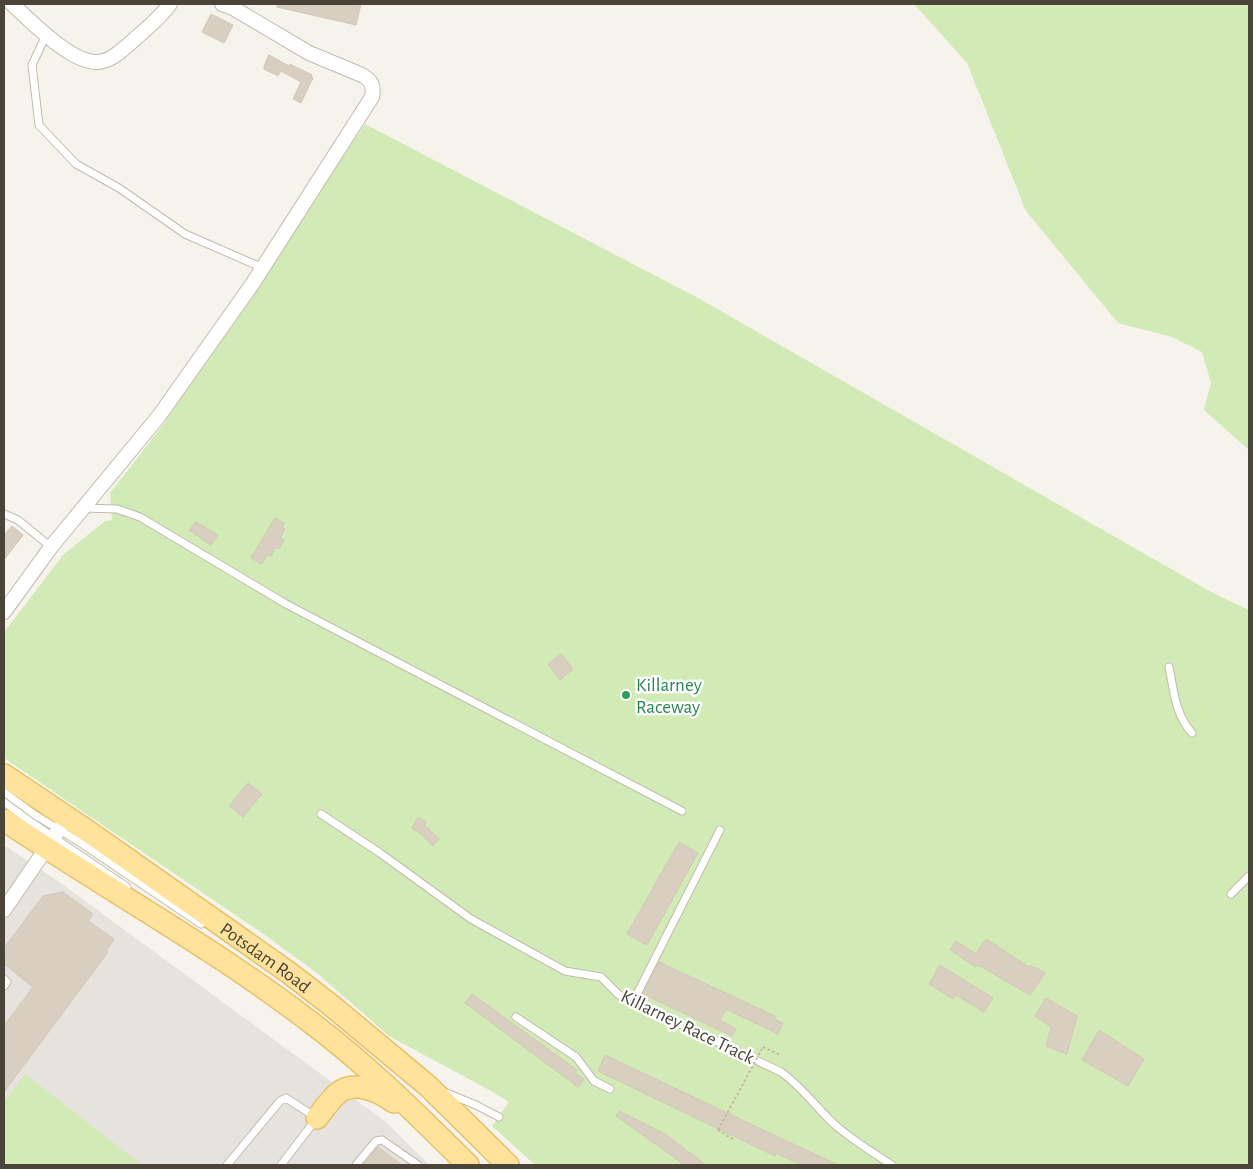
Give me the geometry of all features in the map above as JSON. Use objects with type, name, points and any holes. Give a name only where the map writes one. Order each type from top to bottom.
[{"type":"main road","name":"Potsdam Road","points":[[4,775],[56,833],[170,925],[306,1018],[400,1097],[468,1165]]},
{"type":"main road","name":"Potsdam Road","points":[[4,820],[56,833],[288,972],[361,1028],[428,1086],[508,1165]]},
{"type":"main road","points":[[317,1118],[339,1092],[349,1088],[362,1088],[374,1090],[388,1098],[431,1128]]},
{"type":"street","points":[[12,4],[46,35],[76,56],[97,62],[116,55],[144,31],[170,4]]},
{"type":"street","points":[[4,612],[51,547],[159,416],[263,268],[368,104],[373,90],[369,79],[309,53],[233,8],[222,4]]},
{"type":"street","points":[[4,910],[56,833]]},
{"type":"lane","points":[[46,35],[32,65],[39,126],[76,164],[120,188],[185,234],[263,268]]},
{"type":"lane","points":[[83,508],[117,509],[140,517],[286,604],[682,811]]},
{"type":"lane","points":[[4,514],[18,520],[51,547]]},
{"type":"lane","points":[[1169,667],[1179,714],[1183,723],[1192,733]]},
{"type":"lane","points":[[4,792],[132,890]]},
{"type":"lane","points":[[4,802],[204,926]]},
{"type":"lane","name":"Killarney Race Track","points":[[321,814],[380,853],[471,919],[565,971],[582,975],[601,976],[619,995],[781,1072],[791,1079],[850,1138],[892,1165]]},
{"type":"lane","points":[[633,1002],[720,830]]},
{"type":"lane","points":[[1231,894],[1249,876]]},
{"type":"lane","points":[[189,929],[263,978],[317,1018],[394,1082]]},
{"type":"lane","points":[[4,979],[7,982],[4,986]]},
{"type":"lane","points":[[296,988],[362,1039],[418,1088],[497,1165]]},
{"type":"lane","points":[[516,1017],[576,1057],[594,1081],[610,1089]]},
{"type":"lane","points":[[428,1086],[476,1105],[499,1117]]},
{"type":"lane","points":[[229,1164],[284,1099],[292,1101],[317,1118],[281,1165]]},
{"type":"lane","points":[[356,1165],[376,1141],[380,1140],[384,1140],[418,1165]]},
{"type":"path","points":[[734,1140],[718,1130],[763,1047],[780,1055]]},
{"type":"shaded area","points":[[4,845],[62,884],[386,1122],[429,1165],[4,1165]]},
{"type":"green space","points":[[914,4],[1249,4],[1249,450],[1204,410],[1211,383],[1202,352],[1172,337],[1118,323],[1026,211],[967,63]]},
{"type":"green space","name":"Killarney Raceway","points":[[365,124],[698,298],[1213,593],[1249,610],[1249,1165],[535,1165],[492,1126],[509,1102],[389,1036],[317,973],[262,933],[4,758],[4,632],[64,554],[105,521],[112,520],[110,493],[163,425]]},
{"type":"green space","points":[[25,1074],[142,1165],[4,1165],[4,1102]]},
{"type":"building","points":[[277,4],[361,4],[356,25],[277,7]]},
{"type":"building","points":[[211,14],[233,25],[224,43],[202,32]]},
{"type":"building","points":[[269,55],[289,66],[290,64],[312,75],[311,77],[313,78],[301,103],[293,99],[301,82],[281,71],[278,76],[264,69]]},
{"type":"building","points":[[275,518],[284,523],[282,527],[285,529],[280,538],[284,540],[279,549],[276,547],[271,556],[267,554],[262,564],[251,558]]},
{"type":"building","points":[[196,522],[218,535],[211,545],[189,530]]},
{"type":"building","points":[[12,526],[23,535],[4,560],[4,535]]},
{"type":"building","points":[[561,654],[573,669],[560,680],[548,664]]},
{"type":"building","points":[[248,783],[262,794],[243,817],[229,806]]},
{"type":"building","points":[[418,817],[426,822],[424,825],[439,839],[433,846],[412,828]]},
{"type":"building","points":[[679,842],[698,853],[647,945],[627,934]]},
{"type":"building","points":[[63,892],[93,914],[88,921],[114,939],[106,951],[108,952],[4,1092],[4,1026],[33,987],[4,964],[4,948],[43,896]]},
{"type":"building","points":[[986,939],[1029,967],[1030,965],[1045,973],[1030,995],[978,965],[976,967],[950,950],[956,941],[976,954]]},
{"type":"building","points":[[659,962],[775,1016],[774,1019],[783,1023],[778,1034],[726,1009],[720,1020],[736,1029],[732,1036],[643,994]]},
{"type":"building","points":[[940,965],[993,998],[984,1012],[956,995],[953,999],[929,984]]},
{"type":"building","points":[[472,994],[577,1070],[575,1073],[584,1079],[578,1087],[465,1003]]},
{"type":"building","points":[[1046,998],[1077,1016],[1067,1054],[1046,1046],[1051,1027],[1035,1016]]},
{"type":"building","points":[[1099,1030],[1144,1059],[1128,1086],[1082,1060]]},
{"type":"building","points":[[605,1055],[838,1165],[801,1165],[776,1153],[775,1156],[598,1071]]},
{"type":"building","points":[[619,1111],[665,1134],[706,1165],[685,1165],[616,1116]]},
{"type":"building","points":[[378,1147],[402,1165],[363,1165]]},
{"type":"place","name":"Killarney Raceway","points":[[626,695]]}]
